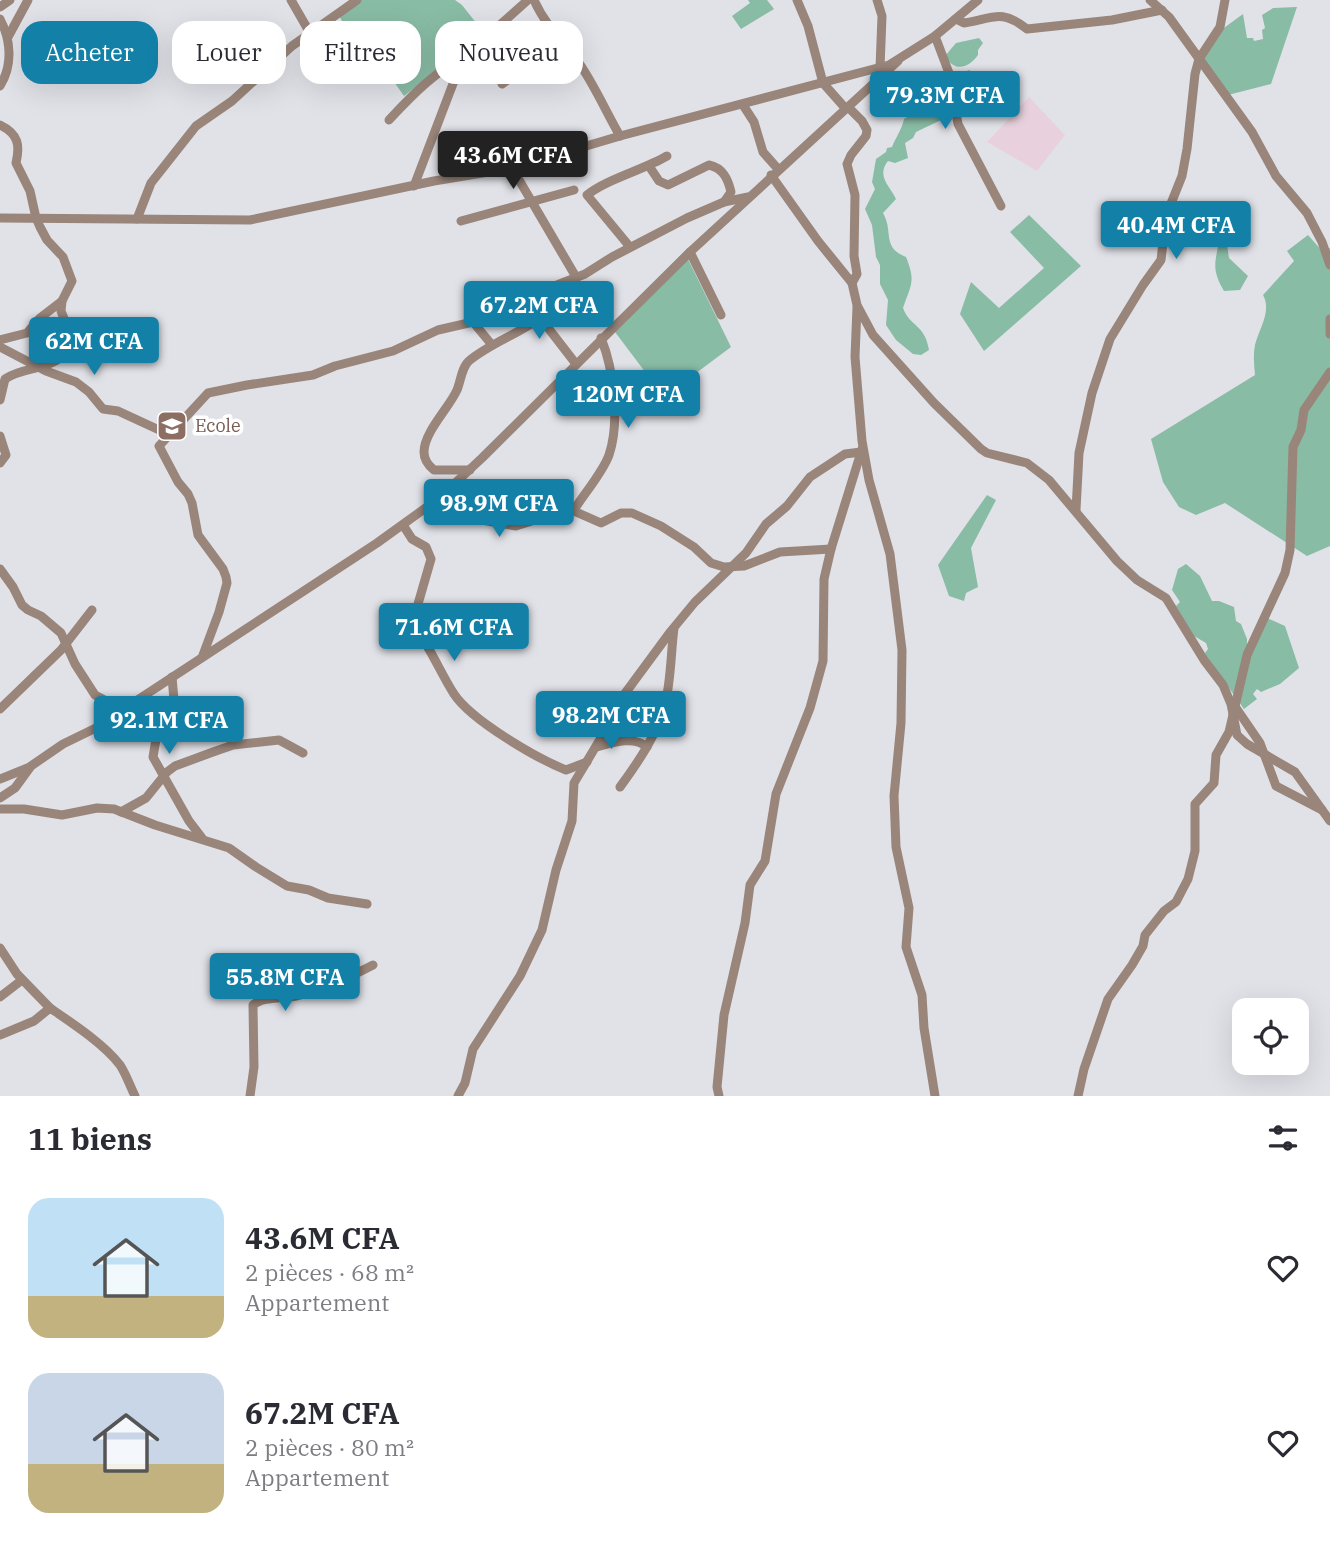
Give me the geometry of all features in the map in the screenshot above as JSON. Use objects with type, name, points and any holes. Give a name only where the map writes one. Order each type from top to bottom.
[{"type":"street","points":[[0,8],[10,0]]},
{"type":"street","points":[[8,37],[28,0]]},
{"type":"street","points":[[291,0],[303,21]]},
{"type":"street","points":[[327,21],[357,0]]},
{"type":"street","points":[[797,0],[808,26],[823,83],[862,121],[867,130],[847,164],[855,201],[854,256],[857,274],[852,284]]},
{"type":"street","points":[[877,0],[882,16],[880,68]]},
{"type":"street","points":[[0,779],[31,766],[63,744],[104,724],[438,499],[774,172],[898,61],[935,36],[978,0]]},
{"type":"street","points":[[1150,0],[1169,17],[1252,132],[1276,176],[1307,213],[1330,265]]},
{"type":"street","points":[[1076,510],[1084,425],[1110,339],[1161,260],[1166,216],[1182,176],[1187,149],[1195,74],[1199,60],[1220,27],[1225,0]]},
{"type":"street","points":[[509,21],[533,1],[545,21]]},
{"type":"street","points":[[956,19],[964,23],[984,16],[1001,15],[1017,20],[1027,29],[1112,20],[1161,10]]},
{"type":"street","points":[[0,19],[8,37],[8,70],[0,86]]},
{"type":"street","points":[[935,36],[949,73],[958,124],[1001,206]]},
{"type":"street","points":[[137,219],[152,183],[196,126],[232,101],[300,41]]},
{"type":"street","points":[[0,218],[250,220],[512,168],[898,61]]},
{"type":"street","points":[[583,72],[620,136]]},
{"type":"street","points":[[389,120],[435,75]]},
{"type":"street","points":[[414,186],[452,84]]},
{"type":"street","points":[[743,105],[754,122],[763,152],[774,172],[818,242],[852,284],[857,305],[873,335],[934,403],[981,449],[1027,463],[1049,480],[1116,561],[1136,580],[1166,598],[1204,660],[1223,685],[1234,711],[1260,743],[1276,786],[1323,810]]},
{"type":"street","points":[[0,125],[16,140],[19,150],[16,163],[30,191],[36,218],[47,240],[63,257],[70,272],[71,286],[62,301],[40,318],[27,333],[0,340]]},
{"type":"street","points":[[630,247],[587,195],[667,156]]},
{"type":"street","points":[[649,166],[659,181],[668,185],[714,166],[722,172],[731,192],[724,202]]},
{"type":"street","points":[[512,168],[576,277]]},
{"type":"street","points":[[461,221],[574,190]]},
{"type":"street","points":[[202,657],[219,612],[227,583],[226,577],[198,536],[192,503],[159,448],[208,393],[247,384],[313,375],[335,366],[393,351],[438,330],[499,316],[525,298],[576,277],[687,218],[724,202],[748,197]]},
{"type":"street","points":[[690,251],[721,315]]},
{"type":"street","points":[[525,298],[576,364]]},
{"type":"street","points":[[0,400],[5,379],[13,373],[53,363],[65,344],[69,331],[61,311],[62,301]]},
{"type":"street","points":[[857,305],[855,357],[862,450],[890,554],[902,650],[901,723],[894,796],[896,847],[909,908],[906,947],[922,995],[924,1028],[935,1096]]},
{"type":"street","points":[[470,470],[434,470],[426,461],[424,450],[437,420],[456,391],[467,362],[540,318]]},
{"type":"street","points":[[1330,319],[1330,334]]},
{"type":"street","points":[[473,321],[492,345]]},
{"type":"street","points":[[574,510],[606,462],[611,447],[614,401],[610,369],[601,338]]},
{"type":"street","points":[[0,346],[39,367],[76,382],[89,392],[103,409],[118,411],[170,435]]},
{"type":"street","points":[[1078,1096],[1084,1069],[1108,999],[1143,946],[1145,935],[1164,911],[1176,902],[1188,878],[1195,851],[1195,804],[1214,783],[1216,755],[1229,732],[1247,655],[1285,573],[1290,550],[1293,447],[1301,430],[1306,406],[1330,372]]},
{"type":"street","points":[[0,436],[6,455],[0,463]]},
{"type":"street","points":[[719,1096],[718,1073],[724,1015],[745,923],[750,885],[765,861],[776,794],[810,708],[823,661],[824,579],[862,450]]},
{"type":"street","points":[[458,1096],[465,1083],[473,1049],[520,976],[542,930],[556,870],[572,821],[574,783],[596,747],[612,710],[674,626],[746,553],[766,524],[787,506],[810,477],[845,454],[862,450]]},
{"type":"street","points":[[438,499],[458,516],[516,526],[562,511],[574,510],[601,523],[621,513],[632,513],[684,540],[716,566],[744,566],[780,552],[831,549]]},
{"type":"street","points":[[403,525],[412,539],[426,547],[431,559],[418,604],[422,634],[455,695],[496,732],[549,764],[566,770],[587,762]]},
{"type":"street","points":[[0,569],[22,605],[57,628],[91,691],[111,705],[123,709]]},
{"type":"street","points":[[0,709],[66,644],[92,610]]},
{"type":"street","points":[[620,787],[646,747],[661,716],[667,697],[674,626]]},
{"type":"street","points":[[172,677],[172,708],[153,749],[156,765],[202,838]]},
{"type":"street","points":[[1234,711],[1234,728],[1241,740],[1295,772],[1330,821]]},
{"type":"street","points":[[121,812],[146,798],[163,776],[175,766],[233,745],[279,740],[303,753]]},
{"type":"street","points":[[596,747],[631,741],[641,742],[646,747]]},
{"type":"street","points":[[0,798],[15,788],[31,766]]},
{"type":"street","points":[[0,809],[24,809],[62,815],[108,808],[233,850],[287,886],[309,890],[328,898],[367,904]]},
{"type":"street","points":[[0,948],[4,961],[50,1008],[114,1059],[135,1096]]},
{"type":"street","points":[[250,1096],[254,1067],[253,1005],[260,1000],[293,997],[318,990],[373,965]]},
{"type":"street","points":[[0,997],[22,980]]},
{"type":"street","points":[[0,1035],[33,1022],[50,1008]]},
{"type":"shaded area","points":[[1029,97],[1065,135],[1037,171],[987,142]]},
{"type":"green space","points":[[355,0],[455,0],[475,21],[435,21],[435,72],[421,83],[421,21],[342,21],[338,14]]},
{"type":"green space","points":[[748,0],[767,0],[774,9],[741,29],[732,16],[750,3]]},
{"type":"green space","points":[[1297,7],[1271,84],[1224,96],[1199,59],[1217,33],[1243,14],[1247,38],[1253,38],[1254,41],[1263,39],[1262,30],[1265,28],[1262,15],[1273,8]]},
{"type":"green space","points":[[979,38],[983,43],[978,55],[966,66],[953,65],[945,56],[956,43]]},
{"type":"green space","points":[[969,70],[976,82],[971,95],[972,108],[966,110],[962,102],[954,102],[945,111],[943,119],[916,132],[913,138],[905,143],[908,158],[895,163],[888,161],[883,171],[885,181],[896,199],[883,213],[891,244],[893,249],[906,257],[911,272],[911,283],[903,308],[909,319],[921,330],[929,350],[921,355],[913,354],[896,340],[886,325],[888,300],[880,284],[880,265],[876,257],[872,225],[865,209],[875,189],[872,182],[876,159],[886,152],[887,148],[892,147],[904,119],[953,92],[958,88],[962,73]]},
{"type":"green space","points":[[395,84],[420,84],[404,96]]},
{"type":"green space","points":[[1029,215],[1081,266],[984,351],[960,314],[971,282],[999,308],[1044,268],[1010,232]]},
{"type":"green space","points":[[1308,235],[1323,252],[1330,248],[1330,546],[1307,556],[1225,503],[1196,515],[1179,507],[1163,482],[1151,439],[1255,375],[1255,345],[1266,307],[1263,295],[1294,261],[1287,251]]},
{"type":"green space","points":[[1226,237],[1229,258],[1248,276],[1240,290],[1224,291],[1217,277],[1216,260],[1220,238]]},
{"type":"green space","points":[[686,255],[731,347],[664,397],[612,328]]},
{"type":"green space","points":[[987,495],[996,500],[971,548],[978,587],[966,593],[964,601],[949,596],[938,565]]},
{"type":"green space","points":[[1186,564],[1200,576],[1212,601],[1234,607],[1236,621],[1241,624],[1247,639],[1247,653],[1265,617],[1285,626],[1299,668],[1280,684],[1261,692],[1257,689],[1253,694],[1257,699],[1244,709],[1206,656],[1206,643],[1194,636],[1176,606],[1180,602],[1172,590],[1178,569]]},
{"type":"place","name":"Ecole","points":[[172,426]]}]
